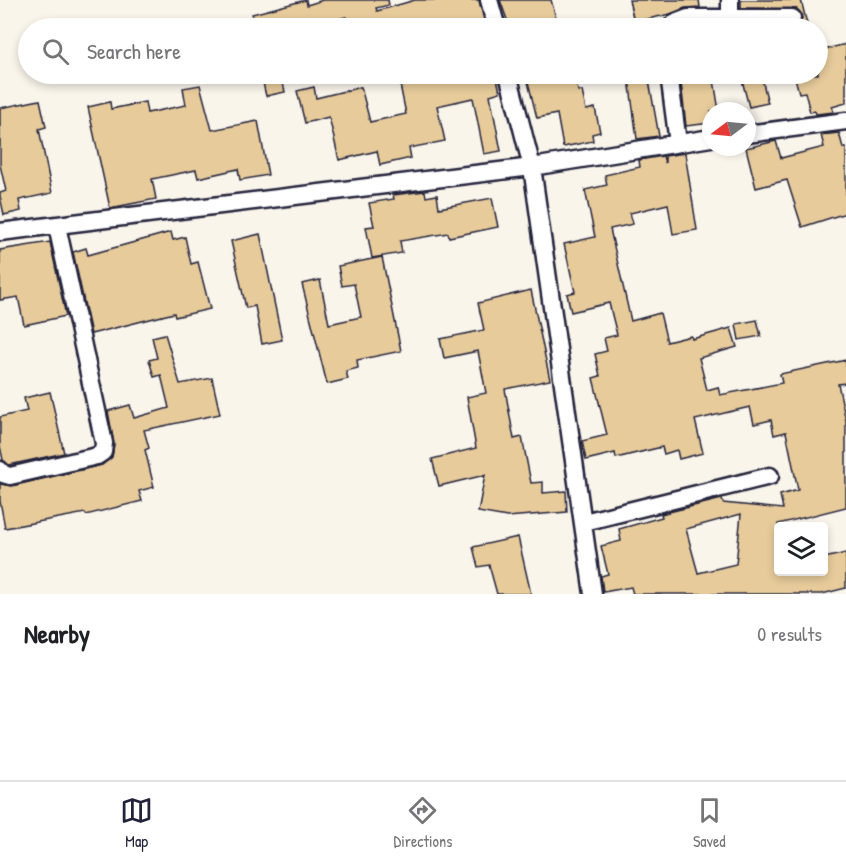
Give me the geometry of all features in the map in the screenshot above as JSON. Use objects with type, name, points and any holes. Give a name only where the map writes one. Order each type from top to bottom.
[{"type":"street","points":[[489,0],[494,18]]},
{"type":"street","points":[[730,0],[730,18]]},
{"type":"street","points":[[688,18],[792,18]]},
{"type":"street","points":[[511,84],[532,167],[593,594]]},
{"type":"street","points":[[670,84],[678,143]]},
{"type":"street","points":[[756,133],[846,121]]},
{"type":"street","points":[[0,232],[532,167],[702,139]]},
{"type":"street","points":[[0,470],[3,474],[10,476],[97,456],[103,452],[104,443],[57,226]]},
{"type":"street","points":[[584,522],[770,476]]},
{"type":"building","points":[[306,0],[307,5],[323,0],[388,0],[389,5],[376,8],[377,11],[415,0],[479,0],[484,18],[253,18],[252,14]]},
{"type":"building","points":[[500,0],[551,0],[556,18],[506,18]]},
{"type":"building","points":[[629,0],[699,0],[700,7],[685,8],[652,18],[633,18]]},
{"type":"building","points":[[741,0],[801,0],[806,18],[802,18],[797,9],[741,8]]},
{"type":"building","points":[[846,44],[846,103],[832,107],[834,112],[816,114],[815,111],[810,112],[805,92],[799,93],[797,84],[828,84],[828,48]]},
{"type":"building","points":[[263,84],[283,84],[285,92],[266,96]]},
{"type":"building","points":[[400,84],[498,84],[500,92],[490,95],[501,151],[484,154],[473,98],[437,106],[445,141],[409,148],[411,158],[380,165],[377,151],[339,160],[329,117],[305,123],[297,91],[314,87],[316,98],[361,87],[370,122],[406,114]]},
{"type":"building","points":[[528,84],[577,84],[578,91],[582,91],[586,110],[595,108],[600,132],[592,134],[593,141],[563,147],[557,114],[537,118]]},
{"type":"building","points":[[630,84],[650,84],[659,136],[637,139]]},
{"type":"building","points":[[681,84],[715,84],[718,102],[702,102],[702,124],[686,126]]},
{"type":"building","points":[[743,84],[763,84],[768,103],[756,106],[756,102],[748,102]]},
{"type":"building","points":[[200,85],[212,130],[258,121],[268,175],[240,180],[238,169],[198,178],[196,170],[152,179],[156,199],[110,208],[88,107],[110,102],[111,109],[145,102],[147,113],[186,105],[183,88]]},
{"type":"building","points":[[40,100],[46,127],[39,129],[52,193],[19,200],[21,211],[4,215],[0,196],[0,193],[6,191],[0,165],[0,108]]},
{"type":"building","points":[[839,133],[843,148],[846,147],[846,213],[802,227],[787,180],[756,188],[748,156],[756,156],[756,146],[776,141],[781,158],[824,147],[821,135]]},
{"type":"building","points":[[685,153],[697,230],[673,234],[668,204],[630,213],[633,224],[610,229],[631,321],[660,313],[667,342],[691,336],[692,339],[731,328],[737,347],[699,358],[707,390],[718,387],[720,395],[782,383],[780,374],[846,360],[846,383],[838,384],[846,421],[846,507],[786,522],[774,522],[774,576],[828,576],[828,557],[846,553],[846,588],[822,594],[633,594],[631,587],[603,592],[601,576],[608,574],[601,546],[621,541],[619,529],[662,517],[661,514],[722,499],[723,503],[783,509],[780,495],[798,490],[786,432],[774,435],[771,420],[754,424],[750,407],[695,420],[703,453],[679,459],[677,450],[664,454],[662,447],[616,458],[615,453],[586,460],[582,441],[607,435],[593,378],[600,376],[595,354],[607,351],[604,338],[617,335],[609,303],[571,312],[567,294],[575,292],[564,244],[595,237],[585,190],[607,185],[605,175],[640,167],[639,160],[663,156],[665,163],[665,156]],"holes":[[[741,514],[736,564],[698,573],[686,529]]]},
{"type":"building","points":[[425,191],[426,197],[437,195],[439,208],[492,198],[498,227],[449,237],[448,233],[400,241],[402,253],[372,258],[366,227],[374,226],[369,203],[394,199],[393,195]]},
{"type":"building","points":[[171,232],[173,240],[185,237],[191,264],[198,262],[210,309],[175,317],[174,313],[91,334],[73,252],[86,248],[88,255]]},
{"type":"building","points":[[260,234],[282,340],[262,344],[255,306],[246,308],[231,241]]},
{"type":"building","points":[[50,242],[66,316],[24,325],[18,297],[0,300],[0,250]]},
{"type":"building","points":[[382,257],[401,351],[357,360],[358,368],[346,371],[348,379],[327,384],[302,284],[320,280],[329,324],[361,317],[354,284],[342,286],[338,266]]},
{"type":"building","points":[[531,290],[550,380],[505,389],[514,439],[522,437],[531,483],[543,482],[543,493],[566,491],[567,512],[507,517],[478,512],[485,475],[439,486],[432,459],[476,448],[467,397],[486,393],[478,351],[444,358],[440,339],[484,330],[478,303]]},
{"type":"building","points":[[757,320],[761,336],[739,340],[736,324]]},
{"type":"building","points":[[165,334],[180,384],[212,378],[220,414],[144,430],[149,448],[145,450],[154,487],[139,491],[142,501],[86,515],[85,513],[5,528],[0,501],[0,484],[12,486],[102,465],[112,457],[114,444],[108,411],[130,405],[134,418],[169,408],[161,375],[154,377],[149,360],[157,358],[152,337]]},
{"type":"building","points":[[50,392],[64,453],[9,465],[3,460],[0,446],[0,417],[27,411],[24,398]]},
{"type":"building","points":[[518,537],[531,594],[497,594],[489,565],[478,567],[473,547]]}]
